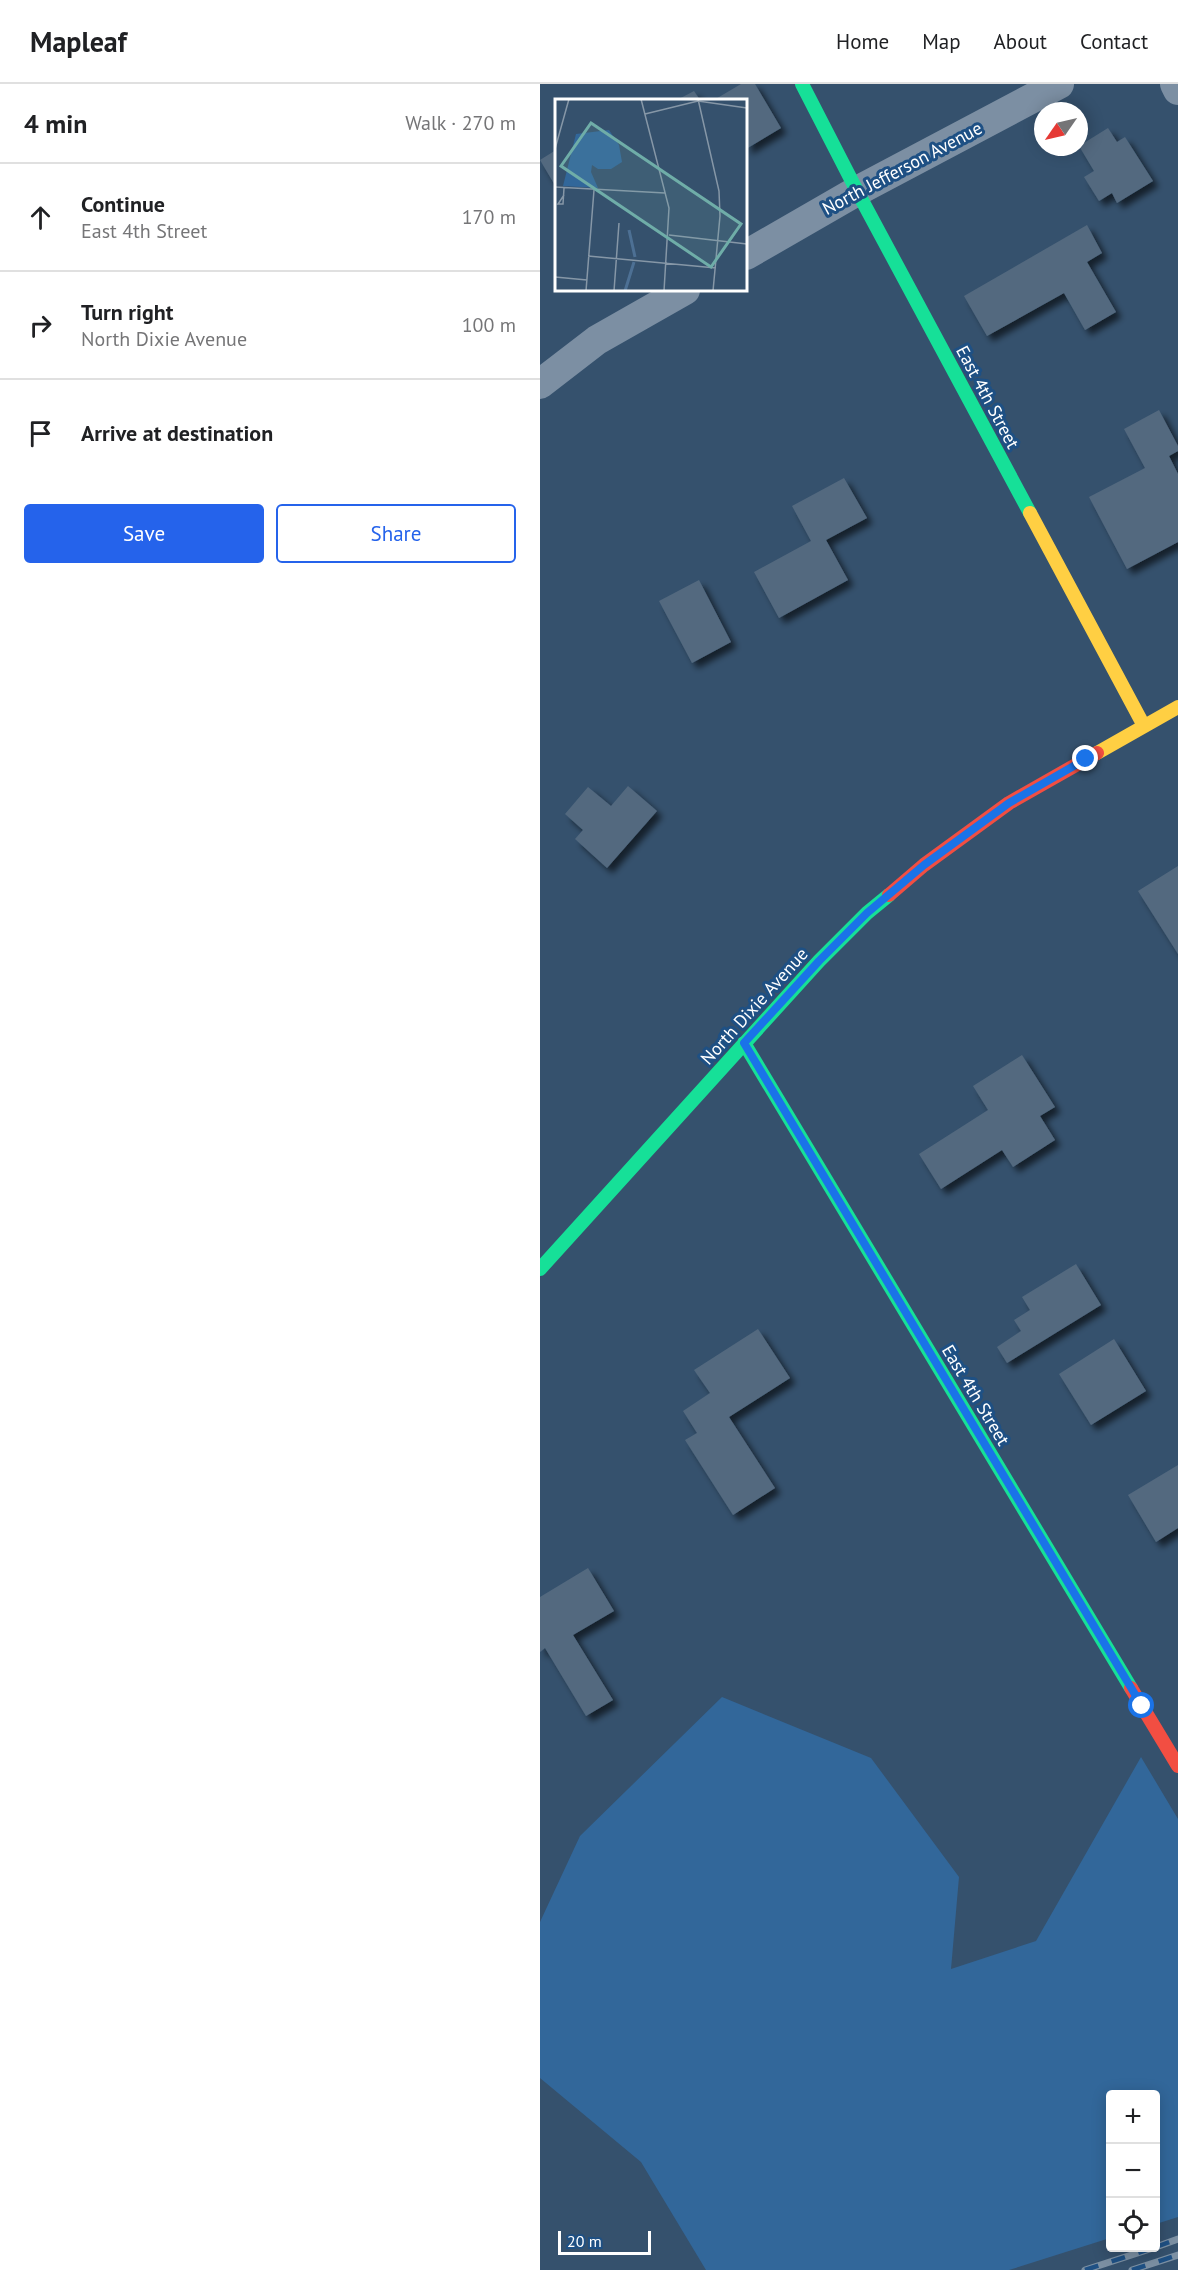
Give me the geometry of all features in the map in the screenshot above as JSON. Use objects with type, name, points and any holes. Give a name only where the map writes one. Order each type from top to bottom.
[{"type":"street","name":"East 4th Street","points":[[801,84],[1144,726]]},
{"type":"street","name":"North Jefferson Avenue","points":[[747,254],[857,191],[1059,84]]},
{"type":"street","points":[[1175,84],[1178,90]]},
{"type":"street","points":[[540,384],[597,340],[683,291]]},
{"type":"street","name":"North Dixie Avenue","points":[[540,1269],[819,961],[867,913],[924,865],[1009,803],[1178,707]]},
{"type":"street","name":"East 4th Street","points":[[744,1043],[1178,1766]]},
{"type":"shaded area","points":[[722,1697],[871,1758],[959,1877],[951,1969],[1036,1941],[1141,1757],[1178,1819],[1178,2217],[1160,2223],[1160,2090],[1106,2090],[1106,2239],[1009,2270],[706,2270],[641,2162],[540,2078],[540,1922],[580,1836]]},
{"type":"building","points":[[741,84],[755,84],[781,128],[747,148],[747,99],[716,99]]},
{"type":"building","points":[[694,91],[699,99],[679,99]]},
{"type":"building","points":[[1108,128],[1117,142],[1125,137],[1153,181],[1117,203],[1112,193],[1099,201],[1084,177],[1094,171],[1085,156],[1088,156],[1088,140]]},
{"type":"building","points":[[555,151],[555,185],[540,160]]},
{"type":"building","points":[[1087,225],[1102,253],[1087,262],[1116,312],[1085,330],[1064,293],[987,336],[964,296]]},
{"type":"building","points":[[1159,410],[1178,446],[1178,451],[1169,456],[1178,474],[1178,542],[1127,569],[1089,497],[1145,468],[1124,429]]},
{"type":"building","points":[[844,478],[867,518],[826,540],[848,580],[779,618],[754,572],[811,541],[792,506]]},
{"type":"building","points":[[699,580],[731,642],[692,663],[659,601]]},
{"type":"building","points":[[628,786],[657,811],[607,868],[575,839],[583,830],[565,814],[588,787],[611,806]]},
{"type":"building","points":[[1178,866],[1178,954],[1138,891]]},
{"type":"building","points":[[1022,1055],[1055,1107],[1040,1116],[1055,1140],[1013,1167],[1002,1150],[941,1189],[919,1154],[988,1110],[973,1086]]},
{"type":"building","points":[[1076,1264],[1101,1305],[1007,1363],[997,1347],[1021,1331],[1014,1320],[1030,1310],[1022,1297]]},
{"type":"building","points":[[758,1329],[790,1378],[729,1417],[775,1488],[733,1515],[685,1440],[697,1433],[683,1411],[710,1393],[694,1370]]},
{"type":"building","points":[[1114,1339],[1146,1391],[1091,1425],[1059,1374]]},
{"type":"building","points":[[1178,1465],[1178,1528],[1156,1542],[1128,1495]]},
{"type":"building","points":[[588,1568],[614,1611],[573,1635],[613,1700],[586,1716],[545,1648],[540,1652],[540,1597]]},
{"type":"railway","points":[[1160,2246],[1178,2239]]},
{"type":"railway","points":[[1085,2270],[1141,2252]]},
{"type":"railway","points":[[1132,2270],[1178,2255]]},
{"type":"traffic: fast","points":[[802,84],[1030,513]]},
{"type":"traffic: fast","points":[[540,1269],[819,961],[867,913],[889,895]]},
{"type":"traffic: fast","points":[[744,1043],[1131,1688]]},
{"type":"traffic: slow","points":[[1030,513],[1144,726]]},
{"type":"traffic: slow","points":[[1097,753],[1178,707]]},
{"type":"traffic: jam","points":[[889,895],[924,865],[1009,803],[1097,753]]},
{"type":"traffic: jam","points":[[1131,1688],[1178,1766]]},
{"type":"route","points":[[1086,759],[1009,803],[924,865],[867,913],[819,961],[744,1043],[1142,1706]]}]
